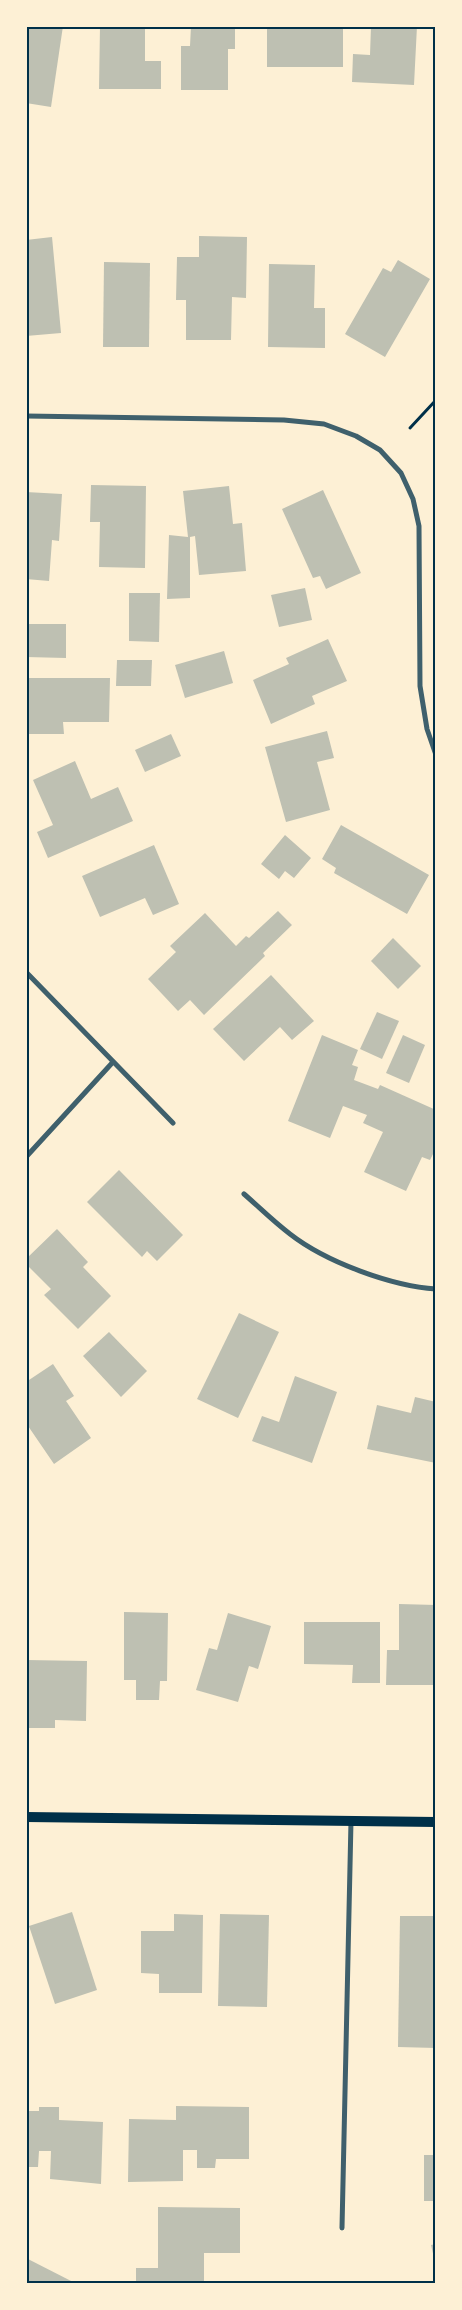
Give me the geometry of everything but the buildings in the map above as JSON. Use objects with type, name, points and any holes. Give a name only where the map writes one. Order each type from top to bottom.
[{"type":"main road","points":[[26,1817],[436,1822]]},
{"type":"street","points":[[26,416],[284,420],[324,424],[356,436],[380,450],[401,473],[413,499],[419,526],[420,686],[427,729],[436,755]]},
{"type":"street","points":[[26,972],[173,1123]]},
{"type":"street","points":[[26,1157],[113,1062]]},
{"type":"street","points":[[244,1194],[291,1235],[350,1268],[413,1288],[436,1289]]},
{"type":"street","points":[[342,2228],[350,1821]]},
{"type":"path","points":[[410,428],[436,400]]}]
